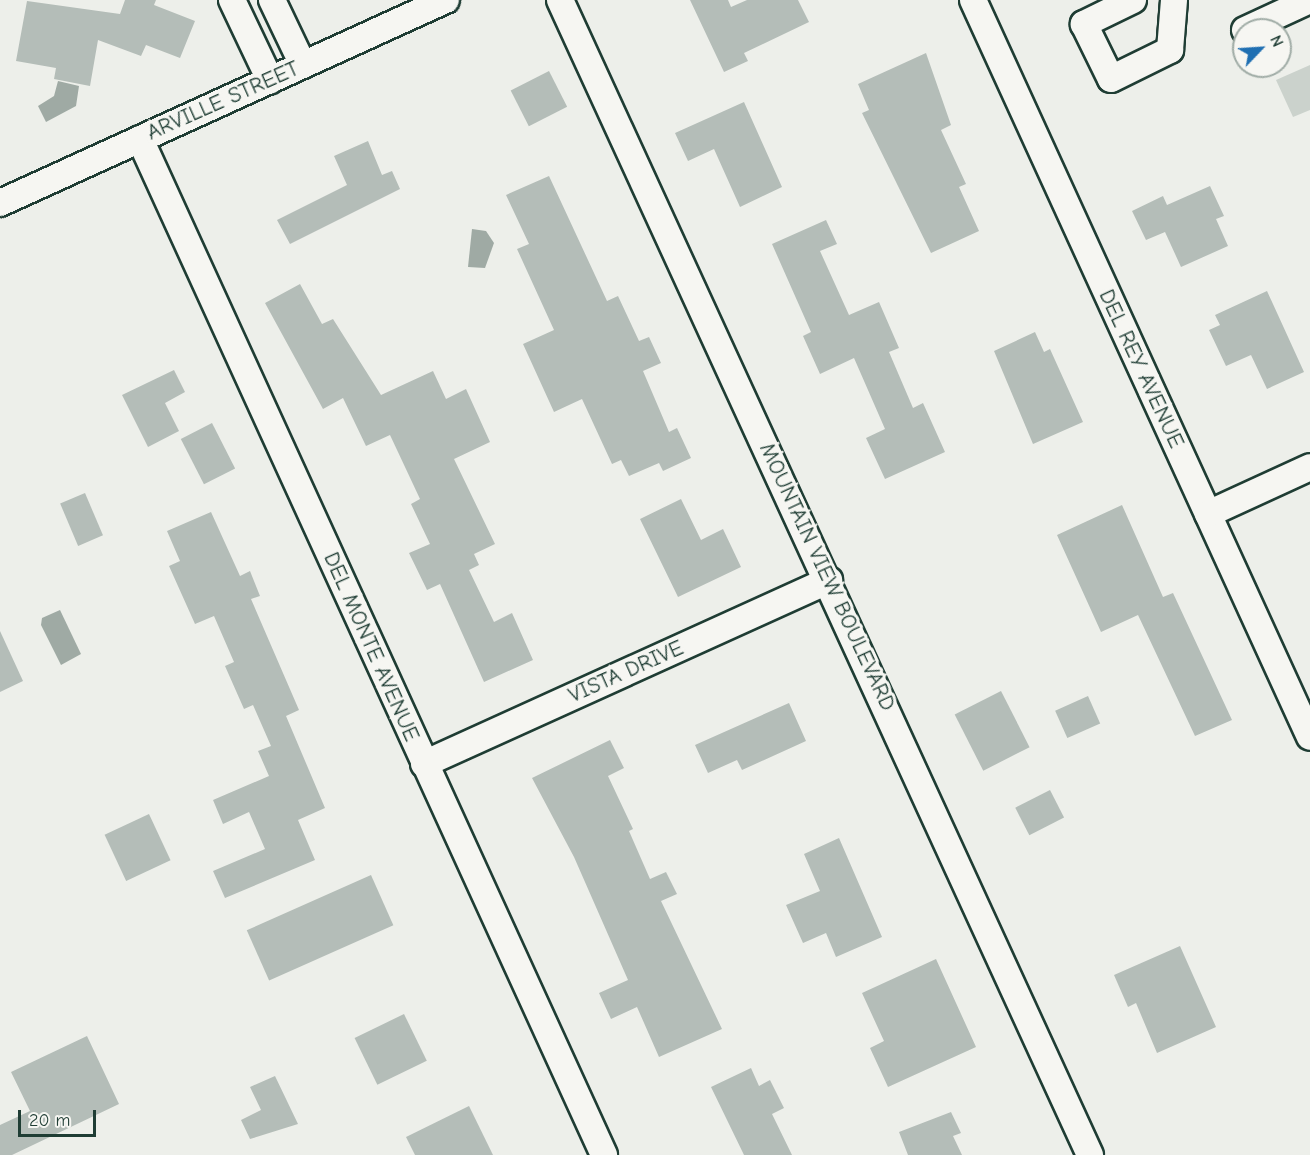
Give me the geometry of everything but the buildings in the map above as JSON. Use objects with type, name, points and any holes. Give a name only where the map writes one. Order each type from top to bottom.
[{"type":"street","points":[[232,0],[270,81]]},
{"type":"street","points":[[272,0],[303,65]]},
{"type":"street","name":"ARVILLE STREET","points":[[0,203],[446,0]]},
{"type":"street","name":"MOUNTAIN VIEW BOULEVARD","points":[[560,0],[829,580],[1090,1155]]},
{"type":"street","name":"DEL REY AVENUE","points":[[973,0],[1310,737]]},
{"type":"street","points":[[1133,0],[1084,24],[1111,79],[1170,50],[1174,0]]},
{"type":"street","points":[[1271,18],[1310,0]]},
{"type":"street","name":"DEL MONTE AVENUE","points":[[140,139],[604,1155]]},
{"type":"street","points":[[1208,514],[1310,467]]},
{"type":"street","name":"VISTA DRIVE","points":[[424,764],[829,580]]},
{"type":"shaded area","points":[[1310,65],[1310,110],[1293,117],[1276,80],[1292,78],[1292,73]]},
{"type":"shaded area","points":[[58,81],[79,86],[76,106],[46,122],[38,106],[54,96]]},
{"type":"shaded area","points":[[472,229],[486,231],[494,243],[485,268],[468,267]]},
{"type":"shaded area","points":[[60,610],[81,654],[61,665],[41,625],[42,618]]}]
